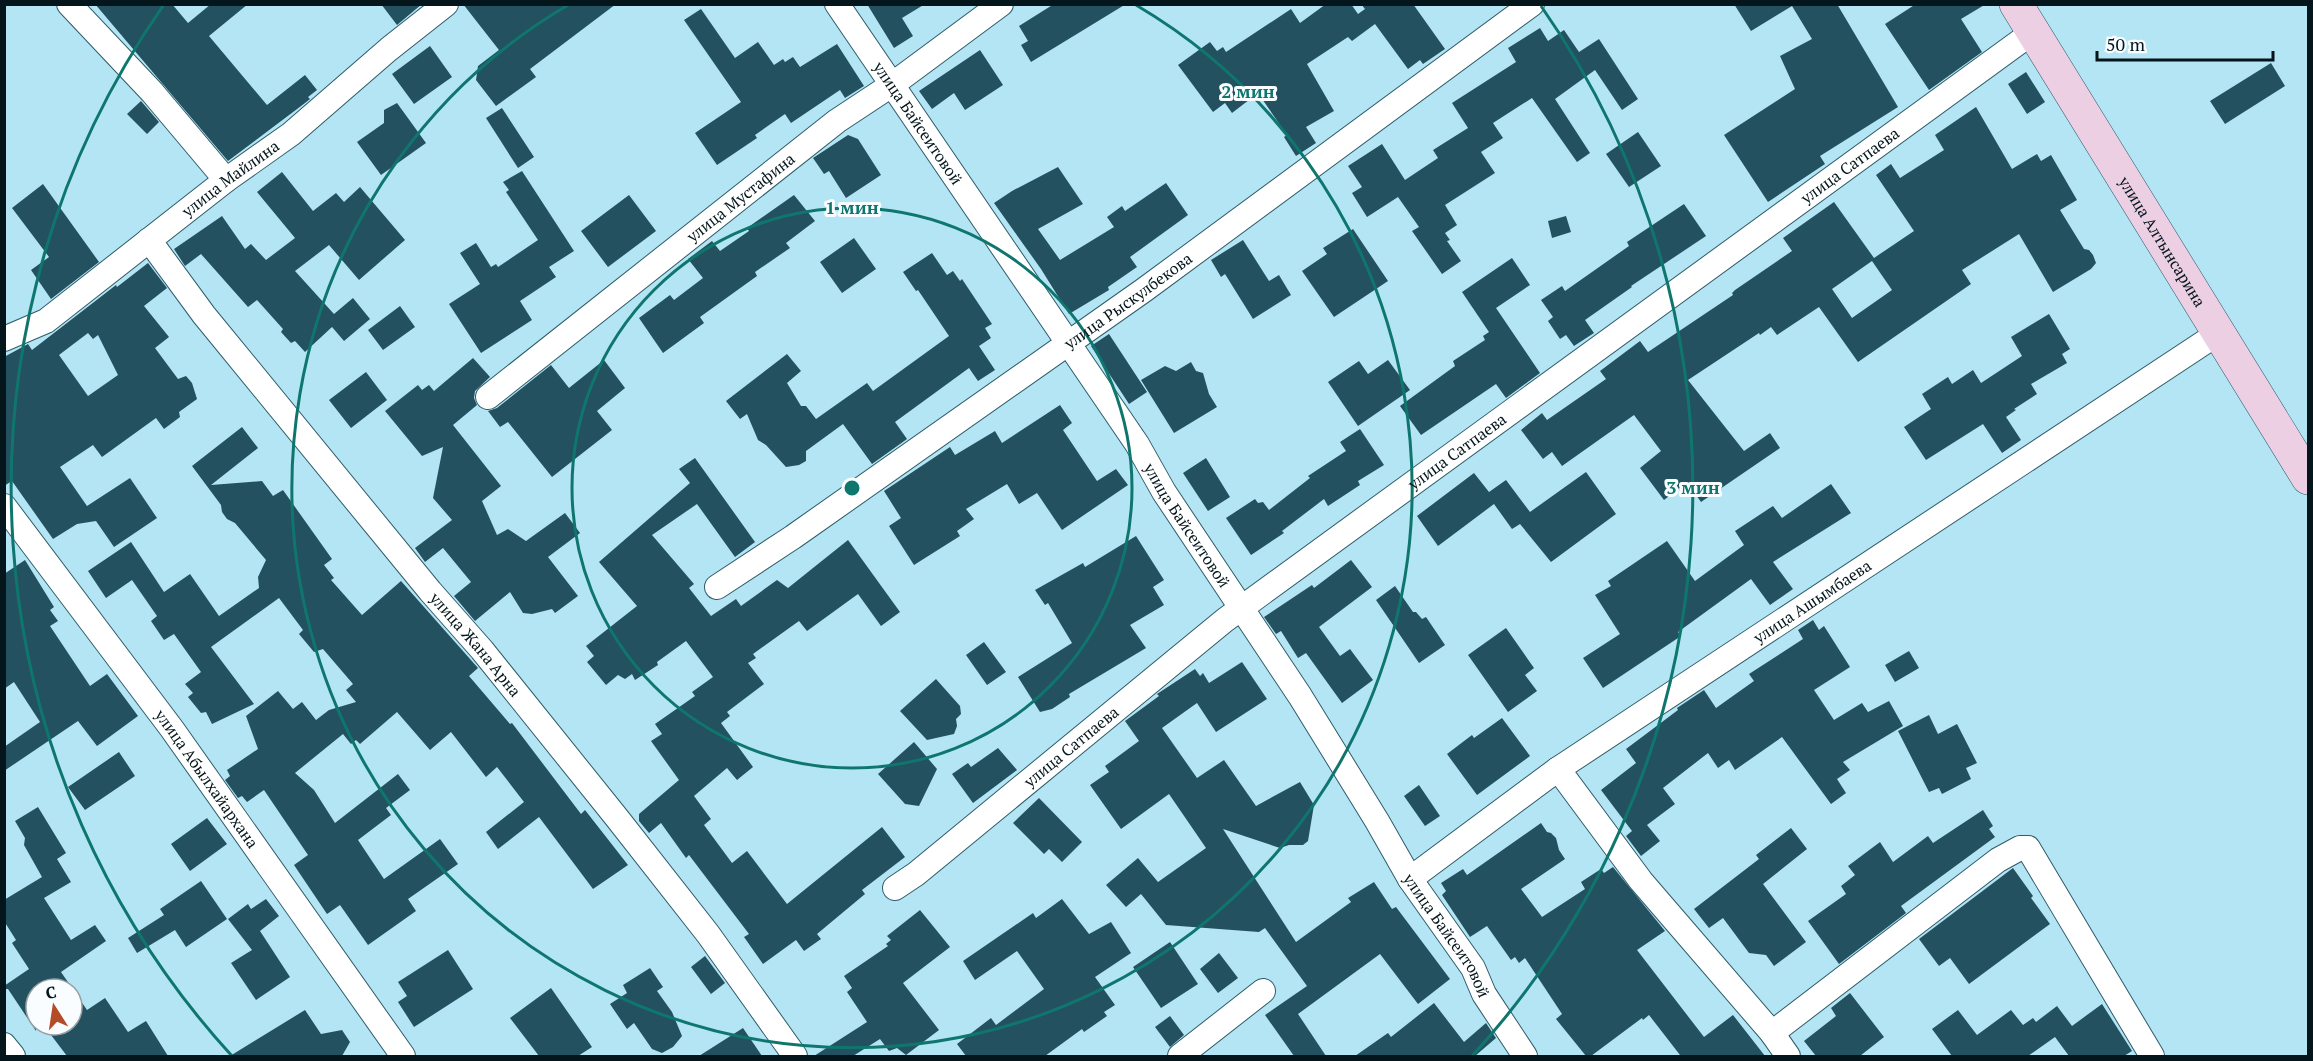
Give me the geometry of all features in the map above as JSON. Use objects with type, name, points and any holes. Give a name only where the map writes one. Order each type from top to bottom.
[{"type":"street","points":[[69,4],[160,101],[226,180]]},
{"type":"street","name":"улица Майлина","points":[[4,339],[46,321],[226,180],[291,134],[389,49],[446,4]]},
{"type":"street","name":"улица Байсеитовой","points":[[837,4],[893,84],[948,170],[1137,444],[1164,492],[1300,696],[1377,820],[1410,879],[1473,969],[1484,994],[1525,1056]]},
{"type":"street","name":"улица Мустафина","points":[[488,397],[837,121],[893,84],[1001,4]]},
{"type":"street","name":"улица Рыскулбекова","points":[[717,587],[793,537],[1067,344],[1532,4]]},
{"type":"street","name":"улица Алтынсарина","points":[[2016,4],[2308,477]]},
{"type":"street","name":"улица Сатпаева","points":[[895,888],[916,874],[1063,751],[1242,608],[2033,32]]},
{"type":"street","name":"улица Жана Арна","points":[[149,240],[204,315],[430,591],[482,650],[610,809],[708,934],[795,1056]]},
{"type":"street","name":"улица Ашымбаева","points":[[1410,879],[1558,769],[2220,332]]},
{"type":"street","name":"улица Абылхайархана","points":[[4,506],[172,729],[403,1056]]},
{"type":"street","points":[[1558,769],[1641,881],[1772,1034],[1788,1056]]},
{"type":"street","points":[[1772,1034],[1998,860],[2020,848],[2028,848],[2152,1056]]},
{"type":"street","points":[[1180,1056],[1263,991]]},
{"type":"street","points":[[4,1045],[13,1056]]},
{"type":"building","points":[[95,4],[172,4],[188,23],[211,4],[248,4],[209,36],[267,105],[305,75],[317,90],[308,97],[310,99],[305,103],[228,161]]},
{"type":"building","points":[[381,4],[422,4],[397,25]]},
{"type":"building","points":[[463,4],[616,4],[530,69],[536,77],[496,106],[476,80],[478,66],[499,50]]},
{"type":"building","points":[[867,4],[925,4],[902,18],[913,36],[894,48]]},
{"type":"building","points":[[1054,4],[1126,4],[1031,62],[1021,45],[1028,41],[1019,26]]},
{"type":"building","points":[[1326,4],[1351,4],[1358,14],[1365,9],[1361,4],[1413,4],[1445,49],[1423,64],[1420,60],[1408,69],[1375,24],[1352,41],[1348,37],[1307,64],[1334,111],[1306,127],[1316,143],[1296,156],[1284,137],[1287,135],[1258,93],[1232,113],[1225,103],[1213,112],[1178,65],[1210,42],[1217,51],[1223,47],[1226,52],[1291,9],[1300,23]]},
{"type":"building","points":[[1734,4],[1837,4],[1898,107],[1820,156],[1825,164],[1768,202],[1724,135],[1795,89],[1780,56],[1812,39],[1792,6],[1751,31]]},
{"type":"building","points":[[1916,4],[1986,4],[1961,19],[1982,52],[1929,90],[1885,24]]},
{"type":"building","points":[[701,9],[735,58],[758,42],[774,65],[783,59],[785,62],[793,57],[800,67],[837,44],[864,86],[845,98],[840,90],[791,123],[785,114],[755,135],[757,138],[717,165],[695,133],[741,102],[684,20]]},
{"type":"building","points":[[1540,28],[1548,41],[1564,30],[1579,52],[1599,39],[1638,99],[1622,110],[1595,70],[1555,99],[1590,153],[1577,162],[1532,98],[1493,123],[1503,138],[1481,152],[1495,173],[1445,205],[1457,225],[1445,233],[1450,240],[1447,241],[1461,261],[1442,274],[1412,231],[1419,227],[1398,197],[1367,217],[1352,193],[1362,187],[1348,166],[1382,144],[1405,180],[1438,158],[1433,150],[1468,128],[1452,103],[1516,62],[1508,48]]},
{"type":"building","points":[[430,46],[452,77],[414,104],[392,74]]},
{"type":"building","points":[[980,50],[1003,85],[965,110],[954,93],[932,109],[919,91]]},
{"type":"building","points":[[2271,63],[2285,86],[2225,124],[2210,101]]},
{"type":"building","points":[[2026,72],[2045,102],[2027,114],[2008,84]]},
{"type":"building","points":[[141,101],[159,122],[147,134],[127,114]]},
{"type":"building","points":[[397,103],[426,143],[381,175],[357,142],[384,123],[384,110]]},
{"type":"building","points":[[1976,107],[2012,169],[2037,154],[2041,161],[2051,155],[2077,200],[2060,210],[2084,249],[2089,250],[2096,263],[2091,269],[2053,292],[2019,234],[1962,270],[1971,284],[1858,362],[1819,307],[1777,335],[1771,327],[1760,335],[1759,333],[1688,380],[1744,451],[1770,433],[1780,448],[1701,502],[1687,482],[1664,500],[1640,468],[1661,451],[1634,415],[1562,466],[1552,452],[1543,459],[1521,430],[1542,413],[1547,420],[1606,379],[1600,371],[1640,341],[1648,352],[1733,295],[1735,290],[1792,251],[1783,238],[1834,202],[1874,258],[1914,231],[1876,175],[1891,164],[1900,178],[1944,150],[1935,135]],"holes":[[[1872,261],[1892,290],[1852,318],[1832,289]]]},
{"type":"building","points":[[502,108],[534,157],[518,168],[486,118]]},
{"type":"building","points":[[1638,132],[1661,166],[1629,187],[1606,154]]},
{"type":"building","points":[[848,135],[858,139],[881,175],[846,198],[829,171],[824,174],[813,158]]},
{"type":"building","points":[[1058,167],[1083,204],[1038,229],[1060,260],[1114,227],[1107,217],[1122,206],[1125,211],[1166,183],[1188,215],[1130,257],[1137,267],[1108,287],[1109,290],[1069,314],[1041,269],[994,203]]},
{"type":"building","points":[[522,171],[574,251],[549,267],[556,277],[520,301],[532,320],[481,353],[449,304],[480,284],[460,253],[476,243],[491,267],[496,264],[498,267],[538,240],[506,192],[509,190],[503,182]]},
{"type":"building","points":[[282,172],[313,211],[336,193],[344,202],[360,187],[405,240],[359,280],[329,245],[295,271],[334,314],[353,298],[370,319],[344,341],[332,327],[305,352],[295,341],[291,343],[281,332],[283,329],[257,300],[248,307],[201,254],[185,266],[174,249],[222,216],[245,249],[251,244],[266,260],[295,238],[257,192]]},
{"type":"building","points":[[43,184],[99,262],[51,299],[31,270],[49,257],[12,208]]},
{"type":"building","points":[[629,195],[656,231],[608,267],[581,231]]},
{"type":"building","points":[[794,195],[815,221],[786,243],[790,248],[755,272],[757,276],[700,317],[704,323],[663,353],[639,318],[670,295],[674,300],[703,278],[688,259],[712,241],[720,251],[749,231],[747,228]]},
{"type":"building","points":[[1684,204],[1706,236],[1585,320],[1594,333],[1574,346],[1566,335],[1560,339],[1548,321],[1553,317],[1541,300],[1562,286],[1565,291],[1629,246],[1627,242]]},
{"type":"building","points":[[1566,216],[1571,232],[1552,238],[1548,221]]},
{"type":"building","points":[[1353,229],[1388,281],[1334,317],[1302,271],[1327,254],[1323,248]]},
{"type":"building","points":[[854,238],[876,269],[842,293],[820,262]]},
{"type":"building","points":[[1243,240],[1269,281],[1279,275],[1291,295],[1253,319],[1225,274],[1221,277],[1211,260]]},
{"type":"building","points":[[932,253],[947,275],[953,271],[960,281],[962,279],[992,324],[985,328],[991,338],[979,346],[995,370],[978,381],[969,368],[895,422],[907,439],[872,464],[843,424],[806,451],[806,461],[799,465],[786,467],[766,445],[758,440],[747,414],[740,419],[726,401],[787,354],[801,371],[787,383],[801,406],[806,406],[816,419],[867,383],[873,391],[949,336],[903,272]]},
{"type":"building","points":[[1512,258],[1530,285],[1496,308],[1540,373],[1506,398],[1496,384],[1421,435],[1400,406],[1455,366],[1453,361],[1485,340],[1483,336],[1489,332],[1462,292]]},
{"type":"building","points":[[148,263],[167,288],[144,306],[169,337],[155,348],[178,379],[186,376],[192,383],[197,399],[179,412],[180,417],[164,429],[156,418],[102,457],[93,445],[60,467],[87,506],[130,478],[157,518],[114,547],[96,521],[77,524],[53,539],[12,481],[4,486],[4,357],[28,344],[32,350],[116,285],[117,287]],"holes":[[[88,333],[93,339],[98,335],[118,375],[88,396],[59,355]]]},
{"type":"building","points":[[400,306],[415,327],[383,350],[368,330]]},
{"type":"building","points":[[2049,314],[2070,349],[2062,354],[2067,363],[2031,384],[2037,394],[2006,417],[2021,440],[2002,453],[1983,424],[1926,460],[1904,427],[1931,409],[1922,394],[1948,377],[1952,384],[1973,370],[1981,383],[2022,356],[2011,337]]},
{"type":"building","points":[[1109,334],[1147,392],[1129,404],[1091,346]]},
{"type":"building","points":[[473,358],[490,377],[475,391],[474,398],[477,405],[453,425],[501,486],[482,501],[497,535],[508,529],[526,541],[565,513],[580,533],[548,557],[578,596],[555,613],[552,609],[532,614],[523,613],[510,592],[475,621],[454,596],[471,582],[443,548],[425,562],[415,548],[452,520],[433,498],[443,447],[422,456],[385,411],[418,385],[422,390],[429,385],[434,391]]},
{"type":"building","points":[[604,360],[625,388],[597,411],[612,430],[552,477],[508,422],[500,427],[488,411],[497,408],[551,365],[569,388]]},
{"type":"building","points":[[1388,360],[1410,390],[1358,426],[1328,382],[1359,361],[1368,374]]},
{"type":"building","points":[[1191,362],[1196,371],[1203,373],[1209,394],[1217,407],[1174,433],[1141,380],[1165,366],[1176,371]]},
{"type":"building","points":[[366,372],[387,400],[351,428],[329,400]]},
{"type":"building","points":[[1060,405],[1072,423],[1063,430],[1097,481],[1116,469],[1128,485],[1062,530],[1037,493],[1019,504],[1007,484],[966,509],[974,519],[957,531],[960,536],[914,565],[889,526],[901,518],[884,491],[950,447],[955,455],[995,431],[1002,443]]},
{"type":"building","points":[[242,427],[258,448],[211,485],[262,481],[273,496],[283,490],[332,559],[324,565],[334,578],[331,580],[362,615],[401,581],[478,668],[469,676],[510,724],[512,723],[581,814],[585,810],[628,865],[593,889],[539,817],[498,849],[486,832],[524,802],[497,767],[486,777],[451,732],[430,750],[397,712],[360,744],[356,740],[351,744],[343,734],[295,773],[314,790],[335,823],[398,774],[410,790],[386,808],[391,815],[358,840],[384,879],[440,839],[458,864],[408,899],[416,911],[368,945],[340,905],[327,914],[294,865],[308,855],[264,790],[247,802],[242,796],[238,798],[225,780],[230,776],[227,770],[258,749],[246,716],[278,691],[293,709],[302,702],[316,720],[329,710],[356,702],[346,690],[353,684],[323,649],[314,652],[299,634],[303,630],[279,598],[211,647],[254,704],[212,724],[206,712],[201,713],[188,697],[193,693],[185,684],[201,672],[174,634],[164,640],[151,621],[157,616],[132,580],[106,598],[88,571],[131,542],[164,592],[190,574],[219,616],[259,588],[258,577],[266,560],[235,523],[227,519],[222,512],[221,505],[192,466]]},
{"type":"building","points":[[1360,429],[1384,465],[1358,481],[1360,485],[1328,506],[1324,499],[1282,531],[1284,533],[1251,555],[1226,518],[1255,499],[1258,503],[1263,502],[1269,510],[1310,478],[1308,476],[1346,451],[1340,442]]},
{"type":"building","points":[[695,458],[755,542],[735,557],[697,504],[652,535],[694,584],[689,588],[711,616],[736,599],[741,606],[777,580],[788,588],[848,540],[900,612],[881,626],[858,594],[807,631],[799,621],[753,654],[756,658],[748,663],[764,684],[727,712],[730,716],[721,723],[753,767],[737,780],[727,768],[694,796],[711,819],[704,825],[732,863],[747,851],[787,904],[882,827],[905,857],[862,890],[865,894],[817,934],[821,939],[804,951],[796,940],[763,964],[744,937],[749,934],[689,855],[686,858],[661,823],[649,833],[639,821],[639,814],[679,780],[651,741],[662,734],[655,724],[695,696],[692,692],[713,677],[686,641],[657,662],[658,665],[635,680],[632,674],[625,679],[618,675],[606,685],[587,662],[594,656],[586,646],[637,606],[599,562],[690,483],[679,469]]},
{"type":"building","points":[[1206,458],[1230,497],[1208,511],[1183,473]]},
{"type":"building","points":[[1586,472],[1616,514],[1551,562],[1520,524],[1512,529],[1494,504],[1438,546],[1417,516],[1474,473],[1489,492],[1506,480],[1530,512]]},
{"type":"building","points":[[1831,484],[1851,513],[1773,562],[1793,589],[1770,605],[1751,579],[1678,632],[1681,636],[1603,688],[1583,658],[1620,634],[1595,595],[1611,586],[1608,581],[1667,541],[1695,581],[1744,545],[1735,531],[1773,506],[1782,518]]},
{"type":"building","points":[[1136,536],[1164,580],[1153,587],[1164,605],[1130,625],[1146,648],[1069,694],[1070,697],[1052,709],[1040,712],[1018,677],[1072,643],[1048,603],[1045,605],[1035,590],[1083,563],[1085,567]]},
{"type":"building","points":[[25,560],[54,607],[50,610],[58,621],[50,626],[90,686],[107,674],[138,716],[97,746],[78,721],[4,771],[4,747],[40,722],[14,682],[4,689],[4,574]]},
{"type":"building","points":[[1351,560],[1372,587],[1319,627],[1340,656],[1350,649],[1373,680],[1342,703],[1306,653],[1298,658],[1281,631],[1276,634],[1264,617],[1312,585],[1314,588]]},
{"type":"building","points":[[1395,586],[1413,612],[1416,612],[1422,619],[1426,617],[1445,645],[1419,663],[1376,600]]},
{"type":"building","points":[[1813,620],[1819,630],[1824,626],[1850,667],[1814,690],[1834,720],[1862,703],[1868,712],[1889,701],[1903,726],[1843,762],[1850,770],[1837,779],[1846,793],[1831,804],[1782,737],[1735,770],[1729,760],[1718,768],[1708,753],[1663,788],[1675,804],[1647,825],[1660,841],[1641,856],[1626,836],[1632,831],[1601,790],[1636,763],[1626,749],[1678,710],[1677,708],[1704,690],[1716,708],[1754,681],[1749,674],[1803,639],[1798,630]]},
{"type":"building","points":[[1506,628],[1534,668],[1525,675],[1537,691],[1508,712],[1468,655]]},
{"type":"building","points":[[984,642],[1006,672],[987,685],[966,655]]},
{"type":"building","points":[[1909,651],[1919,668],[1895,682],[1885,665]]},
{"type":"building","points":[[1242,662],[1267,699],[1216,732],[1197,703],[1162,728],[1197,778],[1224,760],[1256,806],[1300,782],[1314,805],[1308,841],[1303,845],[1289,845],[1280,848],[1223,829],[1296,942],[1351,902],[1348,898],[1374,882],[1392,909],[1396,907],[1450,979],[1418,1004],[1380,954],[1298,1014],[1326,1056],[1294,1056],[1265,1015],[1307,986],[1265,928],[1259,932],[1166,925],[1141,894],[1126,907],[1106,885],[1138,858],[1158,882],[1206,848],[1169,794],[1121,829],[1090,785],[1109,772],[1105,766],[1139,741],[1125,721],[1159,696],[1157,694],[1195,669],[1200,676],[1203,673],[1209,683]]},
{"type":"building","points":[[936,679],[960,706],[961,714],[956,719],[957,726],[954,734],[927,740],[900,711]]},
{"type":"building","points":[[1929,715],[1938,734],[1957,724],[1977,763],[1966,768],[1971,779],[1942,794],[1939,788],[1929,792],[1898,731]]},
{"type":"building","points":[[1502,718],[1530,756],[1477,795],[1447,754],[1472,735],[1474,738]]},
{"type":"building","points":[[914,742],[937,769],[919,806],[905,804],[878,774]]},
{"type":"building","points":[[998,748],[1017,770],[973,803],[952,774],[968,763],[971,767]]},
{"type":"building","points":[[119,752],[135,776],[85,810],[68,787]]},
{"type":"building","points":[[1419,785],[1440,816],[1425,826],[1404,796]]},
{"type":"building","points":[[1039,798],[1082,842],[1062,862],[1049,849],[1044,854],[1013,823]]},
{"type":"building","points":[[38,807],[66,853],[57,859],[71,882],[44,898],[71,940],[95,925],[106,941],[61,972],[64,977],[24,977],[24,1013],[8,989],[4,989],[4,986],[29,969],[12,943],[16,940],[4,921],[4,900],[42,877],[24,845],[25,838],[15,821]]},
{"type":"building","points":[[1983,810],[1993,826],[1989,829],[1995,837],[1901,906],[1906,913],[1839,964],[1808,921],[1846,894],[1841,886],[1855,875],[1848,866],[1880,842],[1893,862],[1928,836],[1933,843]]},
{"type":"building","points":[[207,818],[227,844],[190,871],[171,844]]},
{"type":"building","points":[[1541,823],[1547,832],[1556,838],[1559,850],[1565,859],[1521,889],[1542,917],[1585,889],[1581,882],[1601,869],[1604,873],[1613,867],[1665,931],[1637,950],[1704,1037],[1733,1015],[1765,1056],[1678,1056],[1680,1055],[1649,1015],[1591,1056],[1586,1056],[1556,1019],[1562,1014],[1525,958],[1519,963],[1515,957],[1511,960],[1487,926],[1470,937],[1442,895],[1446,891],[1441,883],[1463,869],[1467,875]]},
{"type":"building","points":[[1791,828],[1807,849],[1763,884],[1806,942],[1774,966],[1766,955],[1749,953],[1723,918],[1709,928],[1694,909],[1759,859],[1756,855]]},
{"type":"building","points":[[2013,868],[2050,924],[1969,984],[1950,958],[1939,966],[1919,939]]},
{"type":"building","points":[[201,881],[227,919],[186,947],[175,930],[137,953],[128,938],[164,915],[160,909]]},
{"type":"building","points":[[266,899],[279,916],[260,931],[290,977],[256,1000],[231,963],[252,950],[228,919],[248,904],[251,909]]},
{"type":"building","points":[[1062,899],[1089,934],[1111,922],[1131,953],[1095,977],[1115,1005],[1104,1012],[1107,1016],[1084,1032],[1082,1029],[1045,1056],[966,1056],[957,1044],[991,1018],[996,1025],[1044,989],[1017,951],[975,980],[963,961],[1033,913],[1036,918]]},
{"type":"building","points":[[920,910],[950,947],[903,983],[939,1030],[906,1055],[897,1048],[889,1051],[880,1039],[853,1056],[814,1056],[867,1022],[847,992],[852,988],[844,976],[888,946],[886,944],[891,940],[887,936]]},
{"type":"building","points":[[1170,942],[1198,984],[1161,1008],[1133,967]]},
{"type":"building","points":[[448,950],[473,989],[414,1027],[398,1002],[407,996],[398,982]]},
{"type":"building","points":[[1219,953],[1238,978],[1218,993],[1200,969]]},
{"type":"building","points":[[705,956],[725,983],[711,994],[691,967]]},
{"type":"building","points":[[650,968],[663,987],[657,991],[672,1012],[682,1036],[673,1047],[662,1053],[652,1049],[634,1023],[627,1029],[610,1004],[627,993],[623,985]]},
{"type":"building","points":[[551,988],[592,1047],[578,1056],[539,1056],[510,1018]]},
{"type":"building","points":[[1850,993],[1884,1037],[1860,1056],[1816,1056],[1804,1041],[1836,1016],[1831,1008]]},
{"type":"building","points":[[105,998],[128,1032],[146,1021],[168,1056],[67,1056],[53,1037],[84,1037],[84,1006],[87,1010]]},
{"type":"building","points":[[1434,1003],[1464,1042],[1486,1023],[1496,1038],[1475,1056],[1355,1056],[1388,1033],[1391,1037]]},
{"type":"building","points":[[2102,1004],[2132,1051],[2124,1056],[2069,1056],[2055,1037],[2028,1056],[1952,1056],[1932,1029],[1958,1010],[1977,1035],[2011,1010],[2023,1025],[2033,1018],[2036,1022],[2057,1006],[2072,1026]]},
{"type":"building","points":[[305,1010],[321,1034],[342,1030],[350,1042],[342,1056],[230,1056]]},
{"type":"building","points":[[1170,1016],[1184,1035],[1170,1047],[1155,1027]]},
{"type":"building","points":[[743,1028],[762,1056],[699,1056]]}]
